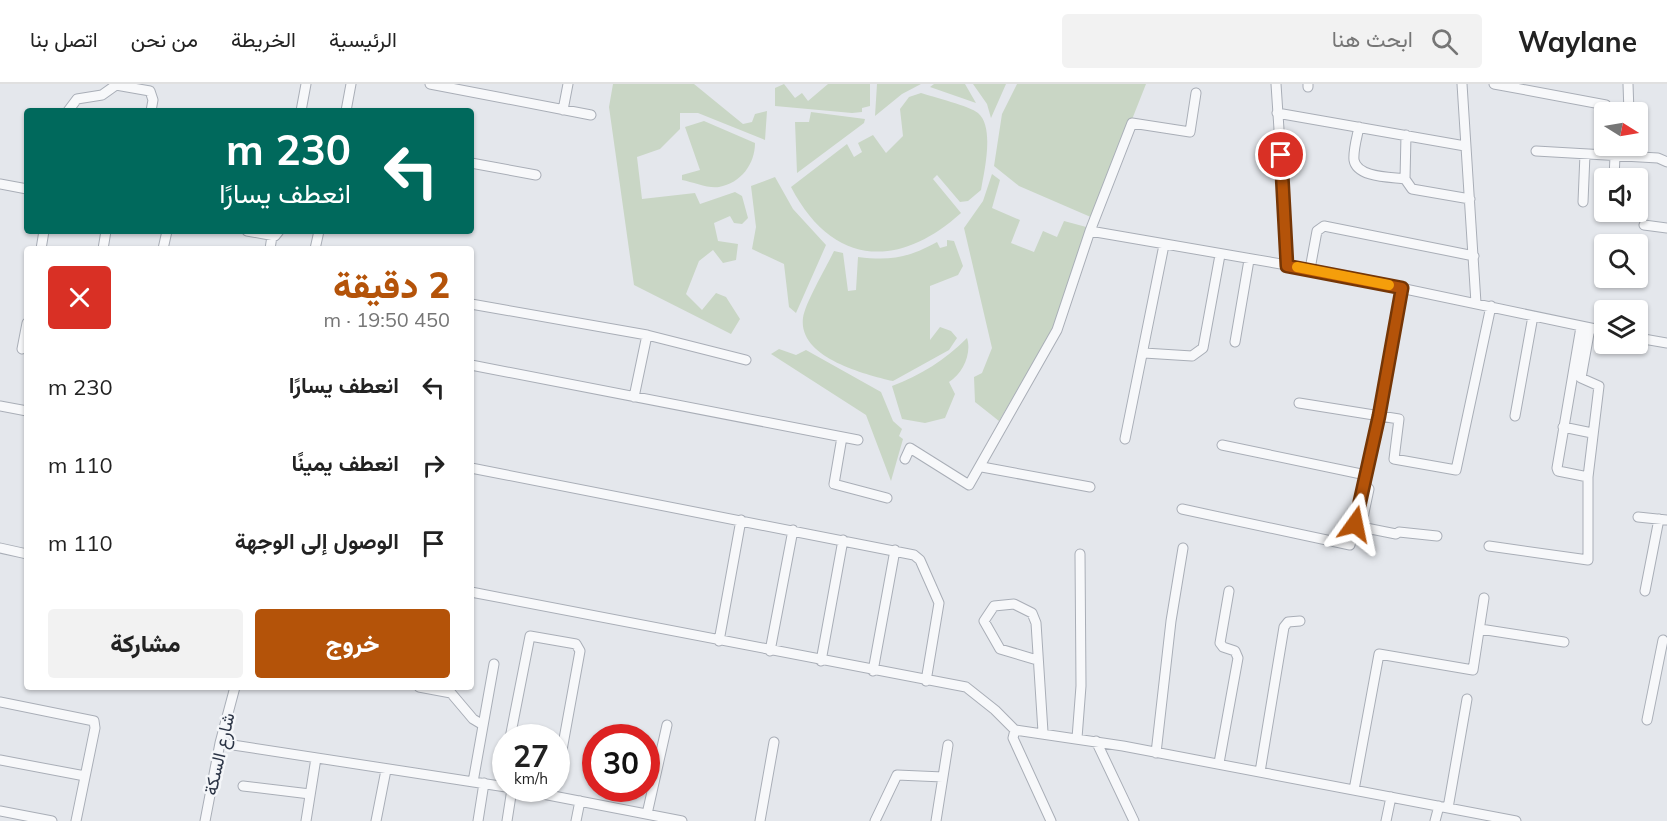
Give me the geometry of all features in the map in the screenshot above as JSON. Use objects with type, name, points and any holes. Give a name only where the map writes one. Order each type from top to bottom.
[{"type":"street","points":[[302,108],[306,84]]},
{"type":"street","points":[[347,108],[351,84]]},
{"type":"street","points":[[430,84],[462,87],[591,115]]},
{"type":"street","points":[[563,110],[568,84]]},
{"type":"street","points":[[1276,84],[1287,266]]},
{"type":"street","points":[[1462,84],[1476,303]]},
{"type":"street","points":[[1494,84],[1594,103]]},
{"type":"street","points":[[1628,84],[1629,102]]},
{"type":"street","points":[[70,108],[77,99],[102,95],[116,85],[150,91],[153,100],[152,108]]},
{"type":"street","points":[[904,459],[910,448],[969,486],[982,467],[1002,424],[1057,330],[1090,231],[1132,123],[1190,132],[1197,93]]},
{"type":"street","points":[[1277,113],[1466,146]]},
{"type":"street","points":[[1359,127],[1354,160],[1357,166],[1367,173],[1405,179],[1416,191],[1470,199]]},
{"type":"street","points":[[1405,179],[1406,135]]},
{"type":"street","points":[[1536,151],[1594,155]]},
{"type":"street","points":[[1583,202],[1585,154]]},
{"type":"street","points":[[1614,168],[1615,156],[1658,158],[1667,162]]},
{"type":"street","points":[[474,164],[536,175]]},
{"type":"street","points":[[0,184],[24,188]]},
{"type":"street","points":[[1644,225],[1667,228]]},
{"type":"street","points":[[1310,269],[1317,231],[1324,226],[1474,256]]},
{"type":"street","points":[[1090,231],[1310,269],[1594,329]]},
{"type":"street","points":[[1125,439],[1164,245]]},
{"type":"street","points":[[1143,353],[1192,356],[1203,348],[1220,255]]},
{"type":"street","points":[[1235,342],[1249,260]]},
{"type":"street","points":[[1182,509],[1350,545],[1379,416],[1402,288]]},
{"type":"street","points":[[474,305],[647,336],[746,360]]},
{"type":"street","points":[[1299,402],[1399,419],[1394,459],[1456,470],[1491,306]]},
{"type":"street","points":[[1515,416],[1533,316]]},
{"type":"street","points":[[1586,327],[1563,427],[1557,471],[1588,477]]},
{"type":"street","points":[[1489,546],[1588,560],[1588,477],[1599,386],[1581,378],[1586,327]]},
{"type":"street","points":[[634,397],[647,336]]},
{"type":"street","points":[[22,349],[24,339]]},
{"type":"street","points":[[1648,340],[1667,343]]},
{"type":"street","points":[[474,365],[858,440]]},
{"type":"street","points":[[0,406],[24,410]]},
{"type":"street","points":[[1563,427],[1592,433]]},
{"type":"street","points":[[842,437],[834,484],[887,498]]},
{"type":"street","points":[[1222,444],[1365,479]]},
{"type":"street","points":[[982,467],[1090,487]]},
{"type":"street","points":[[474,469],[895,550],[918,557],[939,603],[926,681]]},
{"type":"street","points":[[1365,479],[1369,489],[1361,527],[1396,534],[1399,532],[1437,536]]},
{"type":"street","points":[[1638,517],[1663,519],[1645,591]]},
{"type":"street","points":[[718,641],[741,520]]},
{"type":"street","points":[[770,651],[793,530]]},
{"type":"street","points":[[821,661],[843,540]]},
{"type":"street","points":[[0,548],[24,553]]},
{"type":"street","points":[[1156,753],[1171,621],[1183,548]]},
{"type":"street","points":[[873,671],[895,550]]},
{"type":"street","points":[[1077,738],[1081,686],[1080,554]]},
{"type":"street","points":[[1219,763],[1238,658],[1236,651],[1223,647],[1220,643],[1229,591]]},
{"type":"street","points":[[474,593],[873,671],[966,687],[989,704],[1015,730],[1043,732],[1219,763],[1516,821]]},
{"type":"street","points":[[1354,790],[1379,654],[1473,670],[1484,598]]},
{"type":"street","points":[[1037,660],[1000,648],[984,621],[994,606],[1014,604],[1032,613],[1036,623],[1043,732]]},
{"type":"street","points":[[1260,772],[1284,627],[1288,622],[1300,621]]},
{"type":"street","points":[[1479,629],[1564,642]]},
{"type":"street","points":[[513,724],[530,636],[576,644],[580,651],[567,724]]},
{"type":"street","points":[[1647,720],[1663,640]]},
{"type":"street","points":[[473,782],[494,664]]},
{"type":"street","name":"شارع السكة","points":[[205,821],[220,743],[234,690]]},
{"type":"street","points":[[435,690],[451,693],[473,719],[483,725]]},
{"type":"street","points":[[1435,821],[1443,807],[1467,699]]},
{"type":"street","points":[[0,702],[94,721],[95,728],[76,821]]},
{"type":"street","points":[[647,814],[667,724]]},
{"type":"street","points":[[1015,730],[1013,738],[1051,821]]},
{"type":"street","points":[[1096,741],[1134,821]]},
{"type":"street","points":[[760,821],[774,742]]},
{"type":"street","points":[[220,743],[492,785]]},
{"type":"street","points":[[936,821],[948,745]]},
{"type":"street","points":[[306,821],[316,758]]},
{"type":"street","points":[[0,760],[85,776]]},
{"type":"street","points":[[376,821],[386,770]]},
{"type":"street","points":[[875,821],[897,775],[943,777]]},
{"type":"street","points":[[478,821],[484,783]]},
{"type":"street","points":[[243,786],[310,794]]},
{"type":"street","points":[[1386,821],[1391,797]]},
{"type":"street","points":[[570,798],[682,821]]},
{"type":"street","points":[[576,821],[579,801]]},
{"type":"street","points":[[507,821],[511,802]]},
{"type":"street","points":[[0,811],[52,821]]},
{"type":"green space","points":[[613,84],[694,84],[743,124],[752,122],[755,114],[767,111],[765,140],[698,113],[680,113],[680,129],[660,149],[637,157],[642,199],[695,193],[700,204],[735,192],[742,196],[748,218],[742,224],[734,223],[730,216],[714,223],[718,241],[738,244],[736,260],[723,263],[713,250],[699,261],[686,294],[702,310],[716,293],[726,297],[740,319],[731,334],[634,285],[609,107]]},
{"type":"green space","points":[[784,84],[795,98],[802,93],[808,101],[828,84],[870,84],[870,106],[862,108],[862,112],[852,113],[775,106],[775,88]]},
{"type":"green space","points":[[877,84],[921,84],[902,94],[875,116]]},
{"type":"green space","points":[[934,84],[965,84],[976,103],[930,87]]},
{"type":"green space","points":[[973,84],[1006,84],[991,118],[987,104]]},
{"type":"green space","points":[[1017,84],[1146,84],[1093,218],[1019,186],[994,166],[1002,114]]},
{"type":"green space","points":[[921,93],[967,107],[978,113],[983,120],[986,128],[987,150],[981,190],[968,201],[960,202],[937,175],[933,179],[961,213],[937,231],[914,244],[890,251],[868,251],[846,245],[826,232],[807,213],[791,187],[847,144],[854,157],[862,152],[858,143],[873,135],[886,153],[903,136],[900,109],[909,97]]},
{"type":"green space","points":[[811,112],[865,119],[864,123],[797,173],[795,122],[809,122]]},
{"type":"green space","points":[[704,121],[755,143],[752,158],[745,171],[727,185],[711,187],[682,180],[682,175],[700,170],[685,127]]},
{"type":"green space","points":[[992,174],[1000,180],[992,208],[1020,220],[1011,243],[1034,252],[1043,231],[1057,237],[1064,221],[1090,228],[1051,332],[999,421],[975,402],[974,377],[982,373],[992,348],[964,228],[983,201]]},
{"type":"green space","points":[[775,177],[793,209],[826,245],[796,313],[789,307],[784,264],[752,249],[756,227],[751,186]]},
{"type":"green space","points":[[947,240],[954,241],[963,266],[958,275],[930,286],[930,340],[940,327],[951,331],[957,338],[949,350],[893,381],[835,362],[811,343],[804,332],[803,318],[812,294],[834,251],[843,253],[848,291],[856,290],[858,257],[880,259],[899,257],[917,252],[937,242],[940,248],[947,246]]},
{"type":"green space","points":[[967,338],[968,350],[965,363],[949,382],[955,394],[945,418],[925,423],[902,419],[892,386],[932,366]]},
{"type":"green space","points":[[779,349],[796,355],[806,350],[881,392],[893,421],[902,429],[899,436],[903,439],[891,481],[866,415],[771,354]]},
{"type":"slow traffic","points":[[1297,267],[1389,285]]},
{"type":"route","points":[[1281,155],[1287,266],[1402,288],[1379,416],[1355,524]]}]
